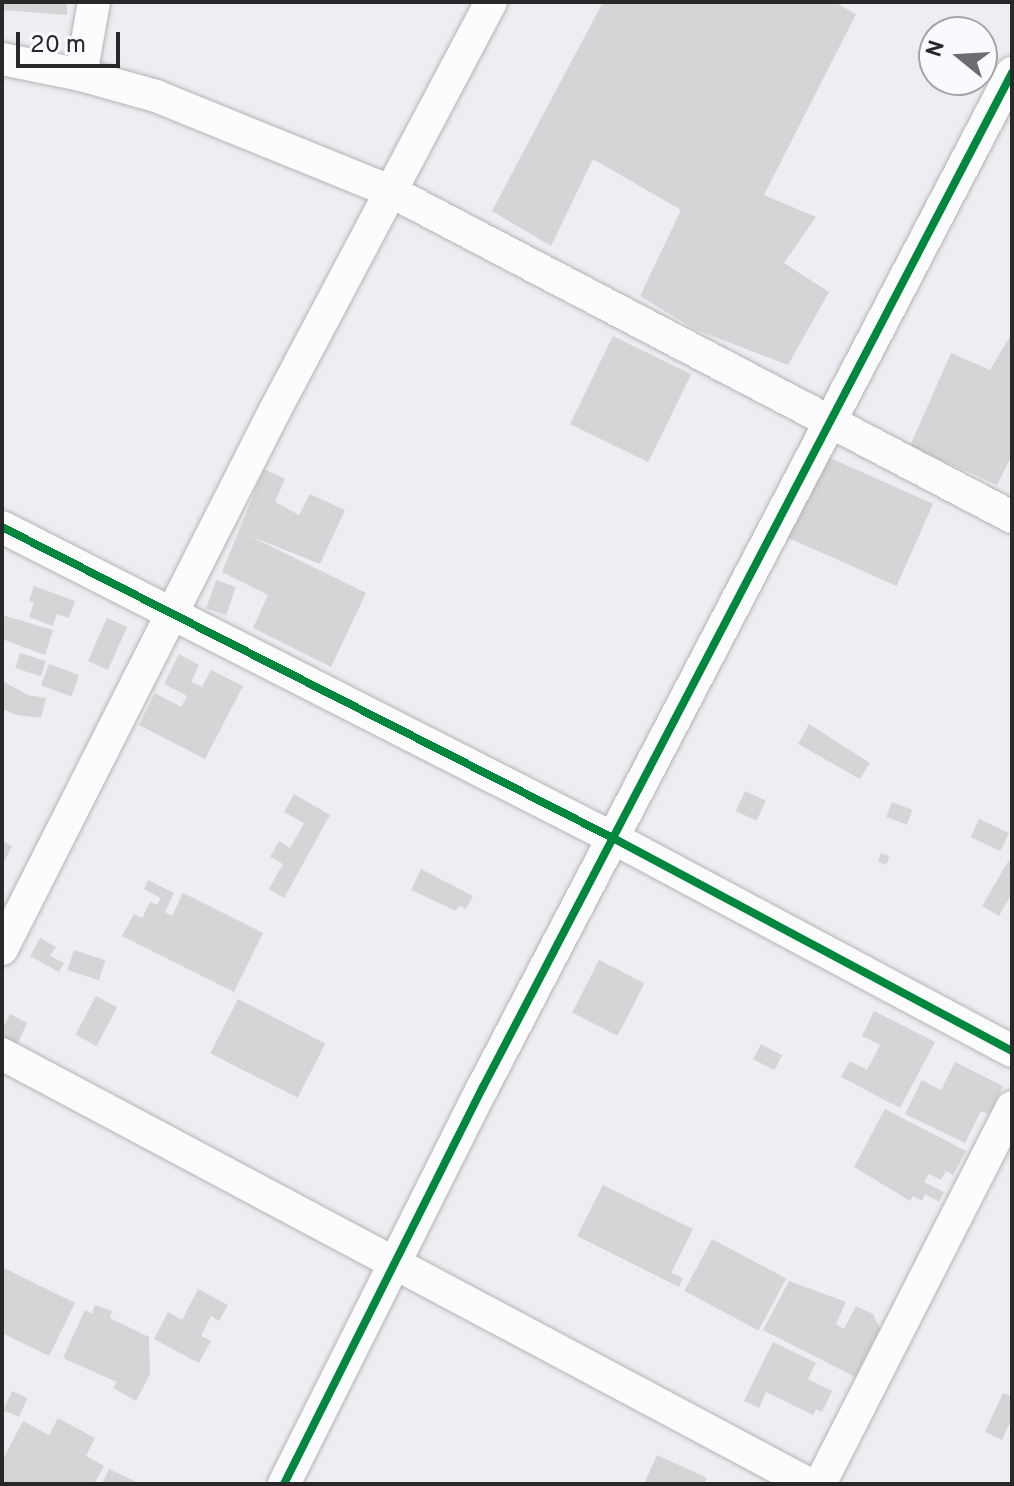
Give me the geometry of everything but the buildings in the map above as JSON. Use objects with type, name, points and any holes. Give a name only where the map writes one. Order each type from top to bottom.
[{"type":"street","points":[[81,75],[94,2]]},
{"type":"street","points":[[2,949],[175,613],[275,410],[491,2]]},
{"type":"street","points":[[2,59],[81,75],[156,96],[392,192],[1012,517]]},
{"type":"street","points":[[284,1484],[613,838],[1012,73]]},
{"type":"street","points":[[2,527],[613,838],[1012,1051]]},
{"type":"street","points":[[2,1054],[396,1261],[809,1484]]},
{"type":"street","points":[[820,1484],[1012,1107]]},
{"type":"cycle path","points":[[284,1484],[483,1087],[1012,73]]},
{"type":"cycle path","points":[[2,527],[613,838],[1012,1051]]}]
